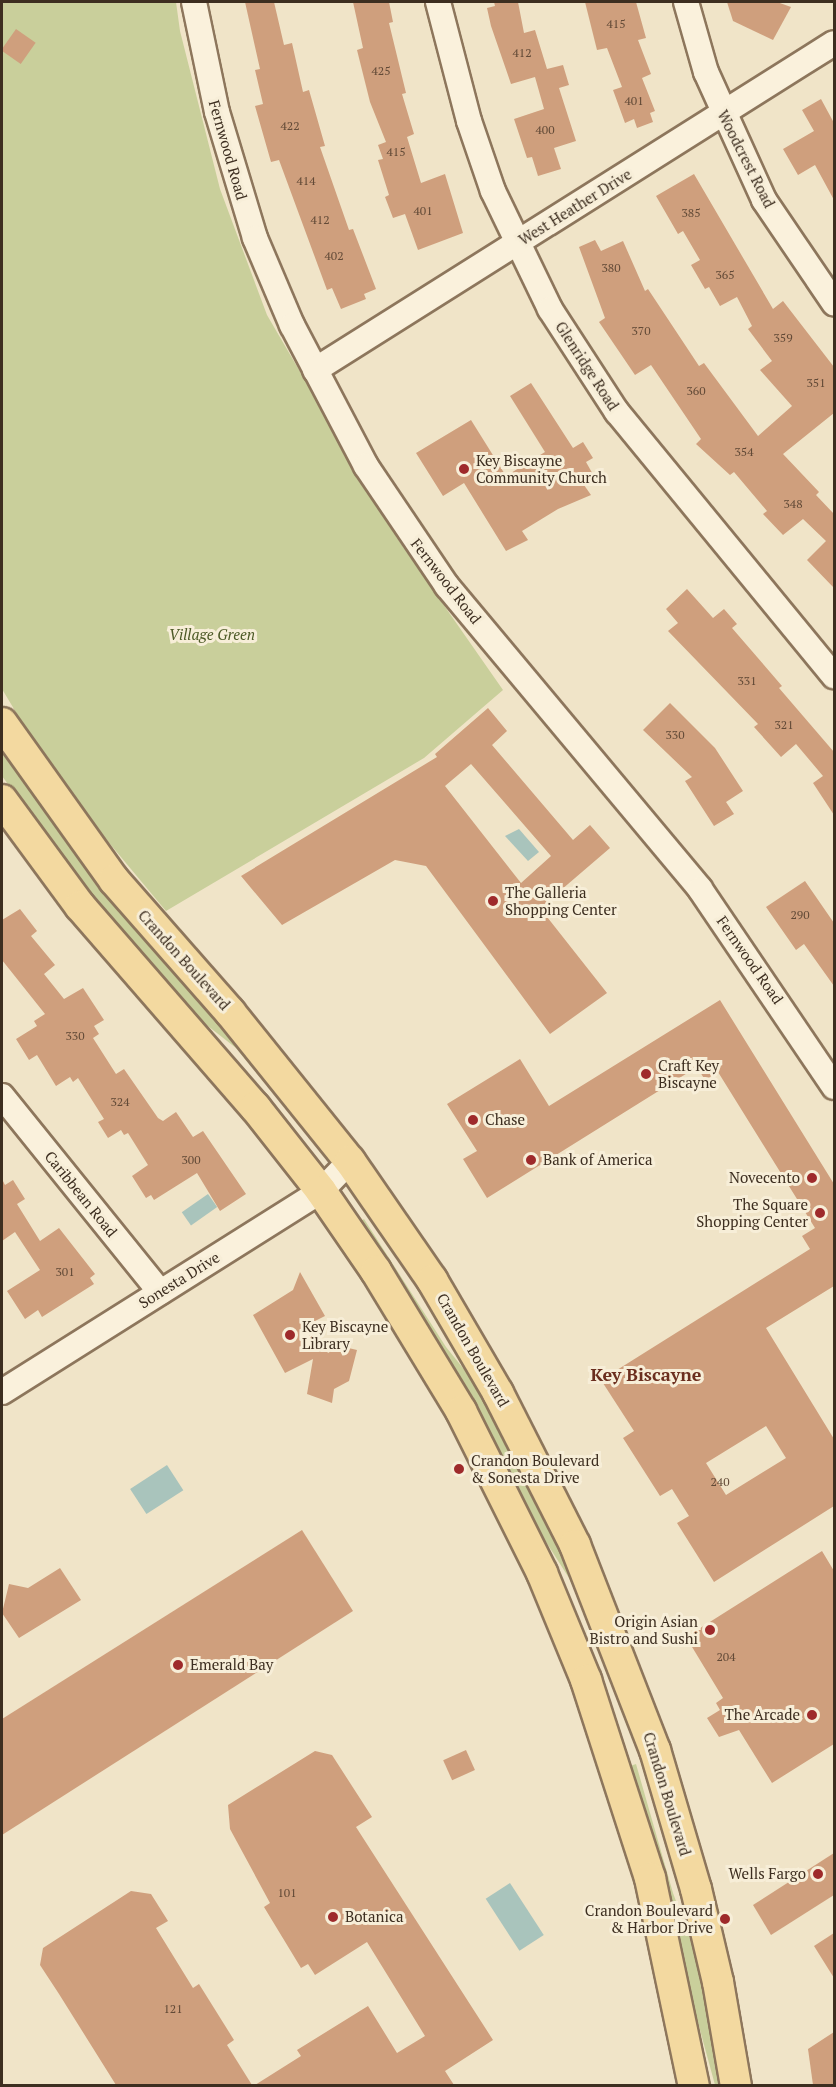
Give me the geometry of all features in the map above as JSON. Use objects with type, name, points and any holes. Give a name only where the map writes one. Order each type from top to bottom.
[{"type":"main road","name":"Crandon Boulevard","points":[[2,723],[114,880],[230,1012],[350,1161],[432,1280],[498,1393],[543,1477],[602,1608],[655,1750],[691,1869],[718,1982],[736,2085]]},
{"type":"main road","points":[[2,800],[80,906],[255,1107],[321,1191],[376,1271],[461,1411],[542,1572],[586,1680],[650,1878],[694,2085]]},
{"type":"street","name":"Fernwood Road","points":[[195,2],[216,112],[238,189],[275,288],[366,466],[406,529],[447,586],[700,889],[834,1087]]},
{"type":"street","name":"Glenridge Road","points":[[438,2],[469,121],[493,191],[517,245],[550,309],[617,412],[834,676]]},
{"type":"street","name":"Woodcrest Road","points":[[687,2],[706,72],[722,114],[764,200],[834,303]]},
{"type":"street","name":"West Heather Drive","points":[[315,370],[517,245],[834,43]]},
{"type":"street","name":"Caribbean Road","points":[[2,1096],[160,1292]]},
{"type":"street","name":"Sonesta Drive","points":[[2,1392],[321,1191],[350,1161]]},
{"type":"green space","name":"Village Green","points":[[2,2],[176,2],[180,31],[220,189],[267,315],[397,538],[503,690],[424,758],[166,911],[95,826],[35,744],[2,689]]},
{"type":"green space","points":[[2,752],[91,872],[307,1125],[303,1129],[236,1048],[190,1012],[115,929],[2,776]]},
{"type":"green space","points":[[364,1219],[446,1347],[475,1383],[559,1537],[593,1632],[569,1578],[541,1534],[478,1414],[359,1222]]},
{"type":"green space","points":[[636,1764],[673,1893],[705,1979],[724,2085],[715,2085],[668,1896],[630,1766]]},
{"type":"water","points":[[519,829],[539,852],[528,861],[505,836]]},
{"type":"water","points":[[208,1194],[217,1207],[191,1225],[182,1212]]},
{"type":"water","points":[[167,1465],[183,1490],[146,1514],[130,1489]]},
{"type":"water","points":[[510,1883],[544,1935],[519,1951],[486,1899]]},
{"type":"building","points":[[245,2],[274,2],[284,45],[292,43],[303,92],[309,90],[325,146],[320,147],[349,230],[353,229],[376,289],[364,294],[366,299],[341,309],[332,288],[327,290],[279,160],[271,162],[255,106],[263,104],[255,70],[260,69]]},
{"type":"building","points":[[353,2],[389,2],[393,22],[389,23],[406,93],[402,94],[414,134],[407,137],[421,183],[445,174],[463,233],[418,250],[405,214],[393,218],[385,197],[389,195],[378,160],[383,159],[378,145],[386,142],[370,102],[357,50],[363,48]]},
{"type":"building","points":[[494,2],[518,2],[524,33],[535,30],[547,69],[563,65],[569,85],[559,88],[576,141],[554,148],[561,169],[538,176],[532,157],[527,158],[514,119],[544,109],[535,77],[511,84],[487,8],[495,6]]},
{"type":"building","points":[[585,2],[636,2],[646,38],[638,40],[651,74],[642,78],[655,111],[650,113],[653,122],[637,128],[634,119],[625,123],[613,90],[622,87],[607,48],[597,50]]},
{"type":"building","points":[[727,2],[777,2],[791,7],[773,40],[733,21]]},
{"type":"building","points":[[16,29],[36,43],[21,64],[2,51]]},
{"type":"building","points":[[821,99],[834,123],[834,200],[815,165],[798,175],[783,149],[814,131],[802,110]]},
{"type":"building","points":[[694,174],[773,309],[783,301],[834,367],[834,413],[783,454],[819,492],[816,495],[834,514],[834,588],[807,560],[826,541],[803,519],[783,535],[763,514],[767,511],[734,472],[730,475],[696,444],[701,439],[651,365],[635,375],[599,322],[605,318],[579,247],[595,240],[601,251],[623,241],[645,291],[648,289],[699,366],[704,363],[758,436],[792,406],[760,370],[772,361],[748,329],[752,326],[737,297],[720,306],[709,287],[705,289],[691,265],[700,260],[683,231],[678,234],[656,196]]},
{"type":"building","name":"Key Biscayne Community Church","points":[[531,383],[573,448],[583,442],[593,458],[586,462],[595,478],[584,485],[591,495],[558,509],[522,531],[528,540],[506,551],[464,483],[443,496],[416,453],[471,420],[506,476],[545,452],[510,396]]},
{"type":"building","points":[[687,589],[713,618],[724,609],[737,624],[732,628],[782,686],[779,688],[834,752],[834,815],[813,783],[823,776],[796,744],[781,757],[754,727],[758,724],[668,631],[678,623],[666,609]]},
{"type":"building","points":[[670,703],[715,748],[743,791],[726,802],[734,814],[714,826],[685,781],[692,777],[643,730]]},
{"type":"building","name":"The Galleria Shopping Center","points":[[488,708],[507,731],[492,745],[573,840],[590,825],[610,848],[540,908],[607,993],[550,1034],[426,866],[395,860],[282,925],[241,876],[437,757],[435,754]],"holes":[[[471,764],[551,856],[521,883],[445,786]]]},
{"type":"building","points":[[805,881],[834,923],[834,986],[804,944],[796,950],[766,907]]},
{"type":"building","points":[[20,909],[37,931],[31,936],[55,965],[44,974],[64,999],[83,988],[104,1020],[94,1026],[99,1034],[93,1038],[116,1074],[124,1069],[158,1118],[163,1121],[176,1112],[193,1137],[203,1131],[246,1194],[220,1211],[197,1173],[154,1200],[151,1195],[146,1198],[132,1176],[148,1165],[128,1133],[124,1135],[121,1130],[108,1138],[98,1122],[104,1119],[78,1078],[73,1082],[70,1077],[56,1086],[37,1055],[29,1060],[16,1039],[37,1026],[34,1021],[45,1014],[2,960],[2,920]]},
{"type":"building","points":[[720,1000],[834,1184],[834,1286],[766,1328],[834,1439],[834,1506],[714,1582],[677,1523],[689,1516],[672,1489],[660,1496],[623,1438],[634,1431],[601,1380],[810,1249],[802,1236],[815,1228],[718,1072],[705,1080],[697,1067],[487,1198],[463,1159],[477,1151],[447,1104],[520,1059],[549,1106]],"holes":[[[766,1426],[786,1458],[726,1495],[706,1463]]]},
{"type":"building","points":[[2,1179],[5,1185],[13,1180],[25,1199],[17,1204],[40,1241],[59,1228],[95,1274],[90,1278],[94,1284],[42,1317],[38,1310],[25,1319],[7,1291],[40,1270],[15,1232],[2,1241]]},
{"type":"building","name":"Key Biscayne Library","points":[[300,1272],[325,1316],[309,1324],[328,1353],[340,1346],[357,1350],[349,1381],[334,1389],[332,1403],[307,1394],[313,1359],[285,1373],[253,1315],[293,1290]]},
{"type":"building","name":"Emerald Bay","points":[[302,1530],[353,1611],[2,1835],[2,1719]]},
{"type":"building","points":[[822,1551],[834,1571],[834,1744],[772,1783],[739,1730],[719,1737],[707,1718],[720,1710],[716,1703],[723,1698],[686,1637]]},
{"type":"building","points":[[60,1568],[81,1600],[19,1638],[2,1613],[9,1584],[28,1588]]},
{"type":"building","points":[[466,1750],[475,1770],[452,1780],[443,1760]]},
{"type":"building","name":"Botanica","points":[[315,1751],[332,1755],[372,1817],[356,1827],[493,2040],[445,2071],[454,2085],[255,2085],[301,2056],[297,2050],[368,2006],[397,2053],[425,2036],[367,1942],[315,1975],[308,1964],[301,1968],[264,1907],[270,1903],[230,1829],[228,1805]]},
{"type":"building","name":"Wells Fargo","points":[[834,1853],[834,1895],[771,1935],[753,1905]]},
{"type":"building","points":[[131,1891],[151,1894],[168,1921],[156,1928],[193,1988],[199,1984],[234,2040],[227,2045],[252,2085],[116,2085],[40,1965],[43,1948]]},
{"type":"building","points":[[834,1933],[834,1978],[814,1946]]},
{"type":"building","points":[[834,2032],[834,2085],[813,2085],[808,2049]]},
{"type":"place","name":"Key Biscayne Community Church","points":[[464,469]]},
{"type":"place","name":"The Galleria Shopping Center","points":[[493,901]]},
{"type":"place","name":"Craft Key Biscayne","points":[[646,1074]]},
{"type":"place","name":"Chase","points":[[473,1120]]},
{"type":"place","name":"Bank of America","points":[[531,1160]]},
{"type":"place","name":"Novecento","points":[[812,1178]]},
{"type":"place","name":"The Square Shopping Center","points":[[820,1213]]},
{"type":"place","name":"Key Biscayne Library","points":[[290,1335]]},
{"type":"place","name":"Crandon Boulevard & Sonesta Drive","points":[[459,1469]]},
{"type":"place","name":"Origin Asian Bistro and Sushi","points":[[710,1630]]},
{"type":"place","name":"Emerald Bay","points":[[178,1665]]},
{"type":"place","name":"The Arcade","points":[[812,1715]]},
{"type":"place","name":"Wells Fargo","points":[[818,1874]]},
{"type":"place","name":"Botanica","points":[[333,1917]]},
{"type":"place","name":"Crandon Boulevard & Harbor Drive","points":[[725,1919]]},
{"type":"district","name":"Key Biscayne","points":[[646,1374]]}]
